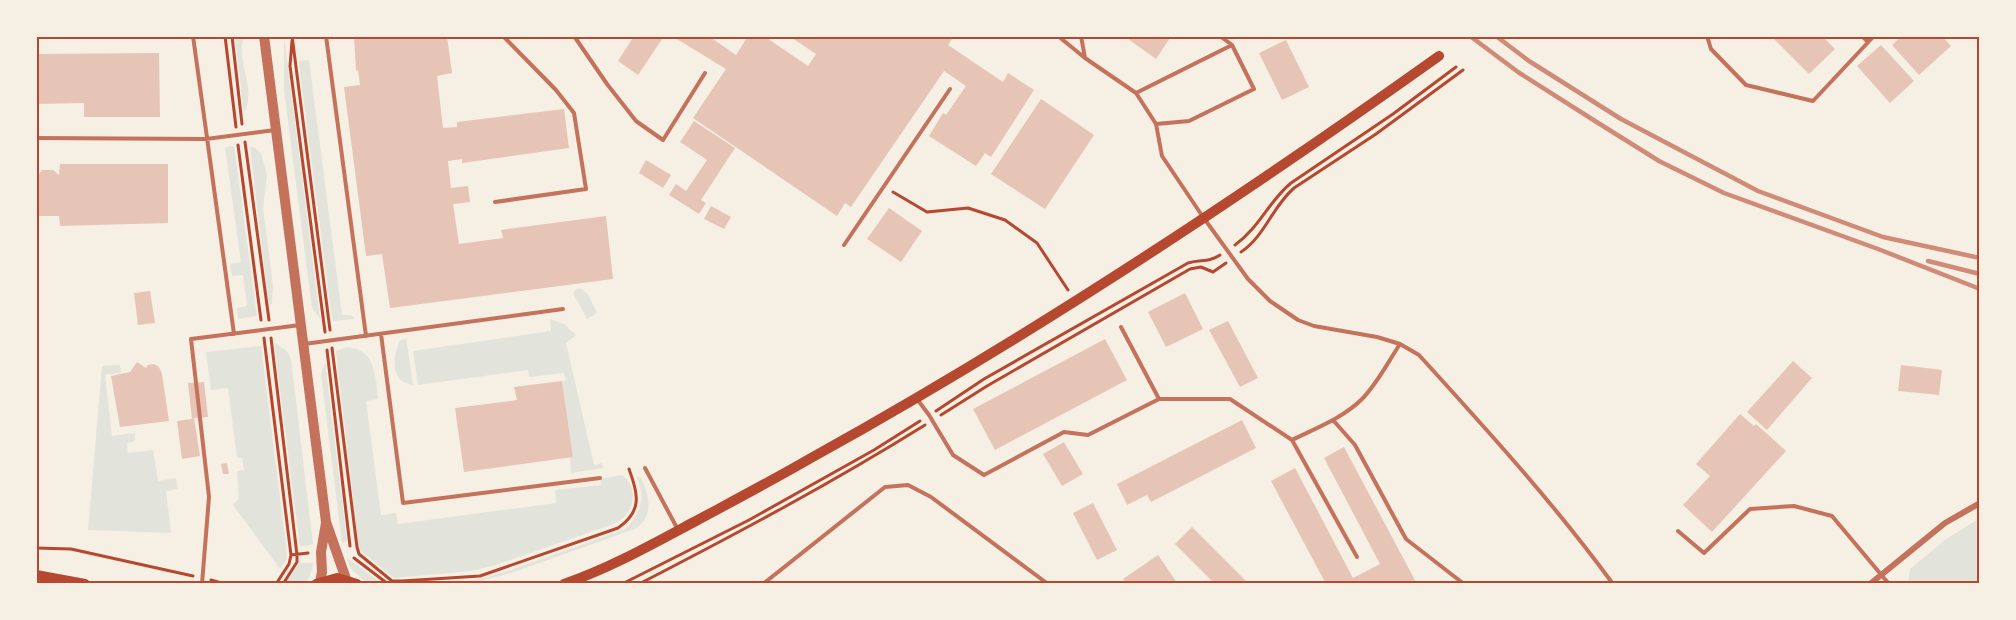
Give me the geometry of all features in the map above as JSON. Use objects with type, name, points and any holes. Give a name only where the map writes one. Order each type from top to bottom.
[{"type":"main road","points":[[564,584],[625,559],[916,399],[1203,217],[1355,116],[1439,56]]},
{"type":"main road","points":[[36,575],[85,584]]},
{"type":"main road","points":[[318,583],[331,579],[346,579],[357,584]]},
{"type":"street","points":[[264,36],[326,522],[346,579]]},
{"type":"street","points":[[1870,584],[1946,523],[1980,503]]},
{"type":"street","points":[[318,583],[322,572],[321,552],[326,522]]},
{"type":"lane","points":[[193,36],[234,334]]},
{"type":"lane","points":[[327,36],[366,336]]},
{"type":"lane","points":[[495,202],[586,189],[574,113],[556,90],[503,36]]},
{"type":"lane","points":[[574,36],[636,121],[663,140],[705,73]]},
{"type":"lane","points":[[1058,36],[1137,93],[1156,124],[1162,156],[1254,287],[1276,306],[1298,320],[1314,326],[1377,337],[1400,344],[1419,355],[1527,473],[1613,584]]},
{"type":"lane","points":[[1081,36],[1086,58]]},
{"type":"lane","points":[[1156,124],[1189,121],[1254,89],[1232,45],[1220,36]]},
{"type":"lane","points":[[1707,36],[1711,49],[1746,85],[1813,101],[1874,36]]},
{"type":"lane","points":[[1862,36],[1868,42]]},
{"type":"lane","points":[[1137,93],[1232,45]]},
{"type":"lane","points":[[844,244],[950,89]]},
{"type":"lane","points":[[36,138],[206,139],[276,130]]},
{"type":"lane","points":[[304,344],[562,309]]},
{"type":"lane","points":[[202,584],[209,497],[191,339],[301,325]]},
{"type":"lane","points":[[1120,327],[1159,399]]},
{"type":"lane","points":[[381,334],[403,503],[600,478]]},
{"type":"lane","points":[[1292,440],[1333,420],[1353,407],[1364,397],[1400,344]]},
{"type":"lane","points":[[916,399],[930,415],[953,455],[984,474],[1064,432],[1088,435],[1159,399],[1230,399],[1292,440],[1357,557]]},
{"type":"lane","points":[[1333,420],[1355,445],[1406,539],[1464,584]]},
{"type":"lane","points":[[645,468],[678,531]]},
{"type":"lane","points":[[763,584],[885,487],[908,485],[931,497],[1048,584]]},
{"type":"lane","points":[[1678,531],[1704,553],[1750,508],[1794,506],[1832,516],[1889,584]]},
{"type":"path","points":[[225,36],[291,555],[289,564],[276,584]]},
{"type":"path","points":[[232,36],[297,555],[297,562],[283,584]]},
{"type":"path","points":[[292,36],[329,341],[359,554],[392,581],[401,583],[480,576],[618,528],[629,518],[638,502],[629,469]]},
{"type":"path","points":[[622,584],[796,494],[874,450],[984,380],[1188,263],[1211,261],[1250,233],[1280,192],[1291,183],[1393,114],[1456,67]]},
{"type":"path","points":[[639,584],[809,494],[987,386],[1191,269],[1201,267],[1213,272],[1256,239],[1283,197],[1294,188],[1376,134],[1462,70]]},
{"type":"path","points":[[884,187],[927,212],[968,208],[1005,220],[1037,243],[1075,300]]},
{"type":"path","points":[[329,341],[350,547]]},
{"type":"path","points":[[36,548],[71,549],[225,584]]},
{"type":"path","points":[[352,556],[388,584]]},
{"type":"shaded area","points":[[235,36],[244,36],[242,53],[248,95],[244,113]]},
{"type":"shaded area","points":[[284,36],[320,319],[312,308],[284,90]]},
{"type":"shaded area","points":[[309,60],[342,315],[351,315],[355,319],[333,321],[331,311],[299,64],[299,61]]},
{"type":"shaded area","points":[[234,146],[257,316],[238,319],[237,308],[247,306],[243,275],[232,276],[230,264],[241,262],[225,147]]},
{"type":"shaded area","points":[[250,147],[261,153],[267,175],[263,208],[273,285],[272,303],[269,306]]},
{"type":"shaded area","points":[[576,289],[582,289],[588,294],[597,313],[587,319],[573,293]]},
{"type":"shaded area","points":[[550,319],[564,324],[576,335],[566,343],[594,465],[602,463],[603,468],[571,473],[570,457],[573,457],[562,381],[566,380],[564,373],[529,377],[528,370],[418,385],[413,351],[551,331]]},
{"type":"shaded area","points":[[406,338],[413,385],[400,379],[395,368],[397,347],[400,341]]},
{"type":"shaded area","points":[[274,342],[286,350],[291,359],[313,544],[300,547]]},
{"type":"shaded area","points":[[261,346],[286,546],[287,559],[280,569],[233,505],[239,498],[237,471],[244,470],[242,458],[237,458],[228,388],[211,390],[206,352]]},
{"type":"shaded area","points":[[347,347],[356,349],[369,358],[375,373],[378,399],[366,401],[381,515],[396,513],[398,524],[556,503],[555,490],[601,485],[600,479],[622,475],[631,485],[632,498],[628,511],[614,524],[496,565],[472,571],[394,578],[359,550],[336,351]]},
{"type":"shaded area","points":[[325,362],[347,541],[342,543],[321,375]]},
{"type":"shaded area","points":[[120,365],[121,373],[105,375],[112,436],[135,433],[135,441],[127,443],[128,453],[153,450],[158,481],[176,478],[178,489],[166,491],[171,533],[88,530],[102,366]]},
{"type":"shaded area","points":[[637,476],[641,478],[644,485],[648,499],[648,512],[635,529],[511,573],[469,584],[451,584],[484,578],[516,568],[623,530],[640,508],[642,496]]},
{"type":"shaded area","points":[[1980,518],[1980,584],[1908,584],[1910,569],[1946,539]]},
{"type":"shaded area","points":[[346,558],[382,584],[368,584],[351,569]]},
{"type":"shaded area","points":[[299,563],[313,563],[308,579],[304,584],[284,584]]},
{"type":"building","points":[[354,36],[447,36],[452,73],[437,76],[443,128],[457,127],[457,122],[564,109],[569,148],[462,163],[462,159],[448,161],[451,188],[468,186],[470,202],[453,204],[459,244],[503,238],[501,230],[606,216],[613,279],[390,308],[382,254],[366,256],[344,87],[360,85],[358,70],[356,71]]},
{"type":"building","points":[[634,36],[664,36],[638,75],[618,61]]},
{"type":"building","points":[[672,36],[714,36],[713,39],[736,55],[748,36],[764,36],[808,66],[816,54],[789,36],[954,36],[948,45],[1003,82],[1008,73],[1034,90],[991,157],[985,153],[976,166],[929,136],[943,113],[946,115],[966,86],[944,71],[851,207],[845,203],[837,216],[693,118],[726,69]]},
{"type":"building","points":[[1124,36],[1167,36],[1170,38],[1156,59]]},
{"type":"building","points":[[1771,36],[1822,36],[1835,49],[1809,74]]},
{"type":"building","points":[[1902,36],[1942,36],[1951,46],[1919,75],[1892,45]]},
{"type":"building","points":[[1286,40],[1309,87],[1282,100],[1259,53]]},
{"type":"building","points":[[1881,45],[1914,81],[1890,103],[1857,66]]},
{"type":"building","points":[[159,53],[160,117],[84,117],[84,103],[36,104],[36,54]]},
{"type":"building","points":[[1041,99],[1094,135],[1045,209],[991,174]]},
{"type":"building","points":[[694,121],[735,148],[701,200],[706,203],[699,214],[669,195],[676,184],[686,191],[707,160],[680,142]]},
{"type":"building","points":[[646,160],[671,175],[663,188],[639,173]]},
{"type":"building","points":[[60,164],[168,164],[168,223],[60,226],[59,216],[36,216],[36,178],[42,170],[53,170],[59,175]]},
{"type":"building","points":[[711,206],[731,217],[724,229],[704,219]]},
{"type":"building","points":[[889,208],[922,231],[901,262],[867,239]]},
{"type":"building","points":[[150,291],[155,323],[138,325],[134,293]]},
{"type":"building","points":[[1185,293],[1203,329],[1166,347],[1148,312]]},
{"type":"building","points":[[1228,321],[1258,378],[1240,387],[1209,330]]},
{"type":"building","points":[[1105,339],[1127,380],[995,450],[973,409]]},
{"type":"building","points":[[1793,361],[1812,378],[1767,430],[1747,412]]},
{"type":"building","points":[[137,362],[146,368],[154,364],[159,367],[169,421],[120,427],[111,376],[130,372]]},
{"type":"building","points":[[1901,365],[1942,370],[1939,395],[1898,391]]},
{"type":"building","points":[[562,381],[573,457],[464,472],[455,408],[517,400],[514,387]]},
{"type":"building","points":[[204,382],[208,417],[194,418],[200,456],[182,459],[177,421],[192,419],[188,383]]},
{"type":"building","points":[[1740,414],[1754,426],[1756,424],[1786,451],[1712,532],[1683,505],[1710,476],[1696,464]]},
{"type":"building","points":[[1242,420],[1256,448],[1151,502],[1147,495],[1127,505],[1117,484]]},
{"type":"building","points":[[1064,442],[1083,474],[1062,486],[1043,454]]},
{"type":"building","points":[[1344,447],[1417,584],[1326,584],[1271,481],[1295,468],[1353,578],[1380,564],[1324,458]]},
{"type":"building","points":[[227,463],[229,474],[223,474],[221,464]]},
{"type":"building","points":[[1093,503],[1117,550],[1097,560],[1073,513]]},
{"type":"building","points":[[1192,527],[1249,584],[1215,584],[1175,544]]},
{"type":"building","points":[[1158,555],[1178,584],[1126,584],[1123,579]]},
{"type":"railway","points":[[1470,36],[1518,72],[1659,161],[1724,193],[1980,289]]},
{"type":"railway","points":[[1496,36],[1529,61],[1621,119],[1758,191],[1883,237],[1980,258]]},
{"type":"railway","points":[[1928,261],[1980,274]]}]
